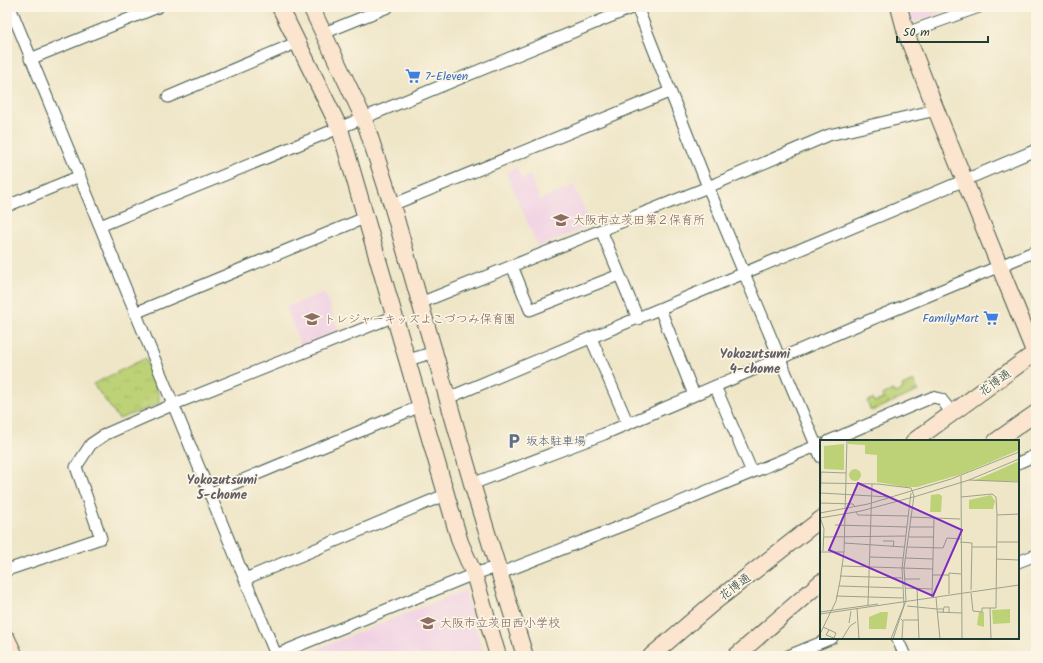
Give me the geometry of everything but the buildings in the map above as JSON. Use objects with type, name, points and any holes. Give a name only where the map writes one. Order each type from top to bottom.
[{"type":"street","points":[[10,7],[275,655],[474,574],[500,569],[819,445],[778,359],[637,7]]},
{"type":"street","points":[[30,59],[157,7]]},
{"type":"street","points":[[280,7],[340,129],[422,406],[460,542],[474,574],[498,656]]},
{"type":"street","points":[[311,7],[364,119],[392,205],[472,484],[500,569],[525,656]]},
{"type":"street","points":[[324,33],[388,7]]},
{"type":"street","points":[[100,226],[340,129],[634,7]]},
{"type":"street","points":[[899,7],[906,33],[964,181],[1036,354]]},
{"type":"street","points":[[906,33],[979,7]]},
{"type":"street","points":[[168,98],[298,42]]},
{"type":"street","points":[[392,205],[670,92]]},
{"type":"street","points":[[420,303],[708,187],[829,135],[936,110]]},
{"type":"street","points":[[448,398],[1036,150]]},
{"type":"street","points":[[7,206],[80,176]]},
{"type":"street","points":[[135,313],[367,217]]},
{"type":"street","points":[[601,230],[638,318]]},
{"type":"street","points":[[472,484],[628,424],[778,359],[1036,252]]},
{"type":"street","points":[[512,266],[530,310],[619,275]]},
{"type":"street","points":[[660,309],[694,395]]},
{"type":"street","points":[[7,570],[101,538],[76,467],[90,444],[106,434],[172,405],[395,316]]},
{"type":"street","points":[[591,338],[628,424]]},
{"type":"street","points":[[408,360],[435,352]]},
{"type":"street","name":"花博通","points":[[915,440],[1036,354]]},
{"type":"street","points":[[715,386],[752,472]]},
{"type":"street","points":[[831,440],[933,397],[942,399],[952,413]]},
{"type":"street","points":[[209,494],[422,406]]},
{"type":"street","points":[[997,440],[1036,413]]},
{"type":"street","points":[[1019,463],[1036,455]]},
{"type":"street","points":[[245,579],[447,494]]},
{"type":"street","name":"花博通","points":[[651,656],[712,604],[747,578],[820,519]]},
{"type":"street","points":[[1019,562],[1036,555]]},
{"type":"street","points":[[736,656],[820,583]]},
{"type":"street","points":[[7,639],[15,656]]},
{"type":"street","points":[[788,656],[830,639]]},
{"type":"street","points":[[897,639],[905,656]]},
{"type":"shaded area","points":[[907,7],[958,7],[912,22]]},
{"type":"shaded area","points":[[517,167],[521,179],[530,175],[540,200],[574,185],[591,225],[538,247],[506,172]]},
{"type":"shaded area","name":"トレジャーキッズよこづつみ保育園","points":[[324,292],[339,330],[301,346],[286,307]]},
{"type":"shaded area","name":"大阪市立茨田西小学校","points":[[465,590],[484,656],[299,656]]},
{"type":"green space","points":[[146,358],[159,396],[159,404],[119,419],[93,384]]},
{"type":"green space","points":[[914,381],[918,391],[871,411],[867,401],[873,399],[875,402],[883,399],[882,395],[893,390],[895,393],[903,389],[902,386]]},
{"type":"place","name":"7-Eleven","points":[[413,76]]},
{"type":"place","name":"大阪市立茨田第２保育所","points":[[561,220]]},
{"type":"place","name":"FamilyMart","points":[[991,318]]},
{"type":"place","name":"トレジャーキッズよこづつみ保育園","points":[[312,319]]},
{"type":"place","name":"坂本駐車場","points":[[514,441]]},
{"type":"place","name":"大阪市立茨田西小学校","points":[[428,623]]},
{"type":"district","name":"Yokozutsumi 4-chome","points":[[755,362]]},
{"type":"district","name":"Yokozutsumi 5-chome","points":[[222,488]]}]
